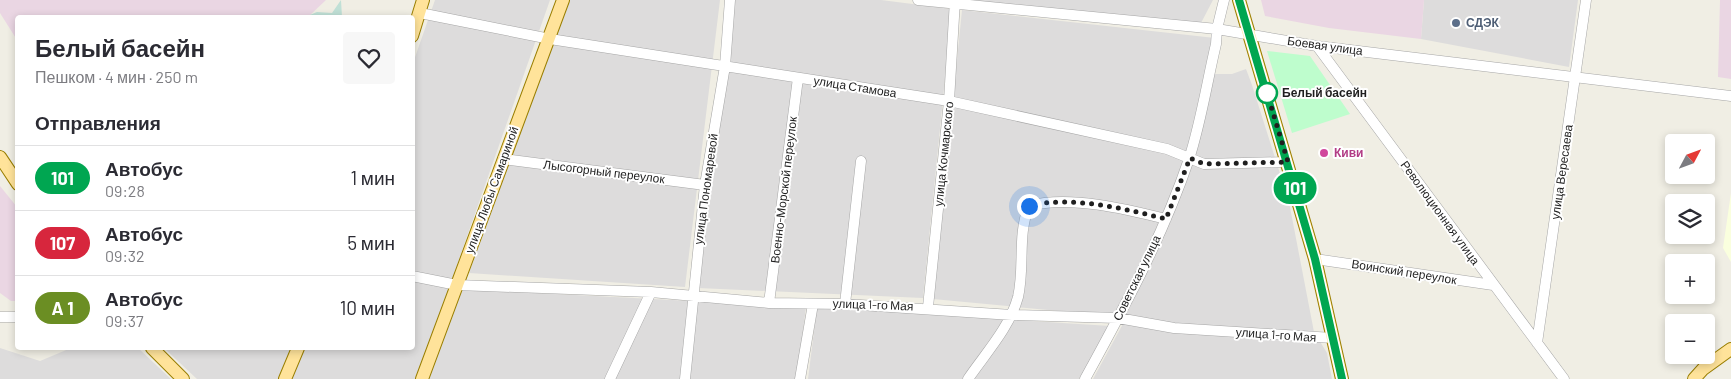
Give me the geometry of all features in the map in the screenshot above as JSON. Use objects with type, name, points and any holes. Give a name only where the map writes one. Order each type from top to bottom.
[{"type":"main road","points":[[415,27],[423,0]]},
{"type":"main road","name":"улица Любы Самариной","points":[[422,379],[563,0]]},
{"type":"main road","points":[[1239,0],[1315,259],[1342,379]]},
{"type":"main road","points":[[0,157],[15,180]]},
{"type":"main road","points":[[1694,379],[1703,369],[1731,349]]},
{"type":"main road","points":[[154,350],[183,379]]},
{"type":"main road","points":[[285,379],[297,350]]},
{"type":"street","name":"улица Пономаревой","points":[[684,379],[705,185],[725,66],[730,0]]},
{"type":"street","name":"Боевая улица","points":[[918,0],[955,2],[1217,29],[1317,46],[1731,96]]},
{"type":"street","name":"Советская улица","points":[[1085,379],[1118,318],[1166,219],[1190,158],[1224,0]]},
{"type":"street","name":"улица Вересаева","points":[[1537,343],[1586,0]]},
{"type":"street","name":"улица Кочмарского","points":[[928,307],[950,101],[955,2]]},
{"type":"street","name":"улица Стамова","points":[[420,13],[550,39],[950,101],[1167,149],[1204,164],[1288,162]]},
{"type":"street","name":"Революционная улица","points":[[1317,46],[1564,379]]},
{"type":"street","name":"Военно-Морской переулок","points":[[769,302],[798,78]]},
{"type":"street","name":"Лысогорный переулок","points":[[503,159],[705,185]]},
{"type":"street","points":[[845,304],[861,161]]},
{"type":"street","points":[[968,379],[1012,314],[1018,296],[1023,220],[1029,206],[1045,202],[1118,207],[1166,219]]},
{"type":"street","name":"Воинский переулок","points":[[1315,259],[1493,285]]},
{"type":"street","name":"улица 1-го Мая","points":[[415,277],[457,285],[651,292],[692,297],[769,302],[928,307],[1012,314],[1118,318],[1174,328],[1333,338]]},
{"type":"street","points":[[610,379],[651,292]]},
{"type":"street","points":[[800,379],[813,304]]},
{"type":"street","points":[[0,317],[15,317]]},
{"type":"shaded area","points":[[0,0],[326,0],[310,15],[15,15],[15,37],[0,13]]},
{"type":"shaded area","points":[[341,0],[342,15],[310,15],[317,12],[332,13]]},
{"type":"shaded area","points":[[435,0],[550,0],[457,265],[457,285],[420,379],[197,379],[166,350],[415,350],[415,57]]},
{"type":"shaded area","points":[[568,0],[720,0],[685,287],[469,273]]},
{"type":"shaded area","points":[[734,0],[881,0],[952,9],[923,298],[698,288]]},
{"type":"shaded area","points":[[965,0],[1213,0],[1201,23]]},
{"type":"shaded area","points":[[1261,0],[1424,0],[1421,39],[1329,28],[1265,16]]},
{"type":"shaded area","points":[[1424,0],[1578,0],[1569,67],[1421,39]]},
{"type":"shaded area","points":[[1720,0],[1731,0],[1731,79],[1718,77]]},
{"type":"shaded area","points":[[962,10],[1215,38],[1214,74],[1232,74],[1246,69],[1252,85],[1289,202],[1314,332],[1139,321],[1112,316],[933,299]]},
{"type":"shaded area","points":[[0,186],[15,205],[15,301],[11,301],[0,293]]},
{"type":"shaded area","points":[[1731,193],[1731,262],[1723,248]]},
{"type":"shaded area","points":[[461,289],[806,307],[797,379],[427,379]]},
{"type":"shaded area","points":[[817,307],[1110,326],[1079,379],[808,379]]},
{"type":"shaded area","points":[[1124,322],[1319,340],[1327,353],[1332,379],[1093,379]]},
{"type":"shaded area","points":[[0,348],[40,361],[66,350],[140,350],[171,379],[0,379]]},
{"type":"green space","points":[[1267,51],[1310,56],[1350,114],[1292,133]]},
{"type":"bus line","name":"101","points":[[1239,0],[1315,259],[1342,379]]},
{"type":"place","name":"СДЭК","points":[[1456,23]]},
{"type":"place","name":"Белый басейн","points":[[1267,93]]},
{"type":"place","name":"Киви","points":[[1324,153]]},
{"type":"route","points":[[1029,206],[1045,202],[1118,207],[1166,219],[1190,158],[1204,164],[1288,162],[1267,93]]}]
